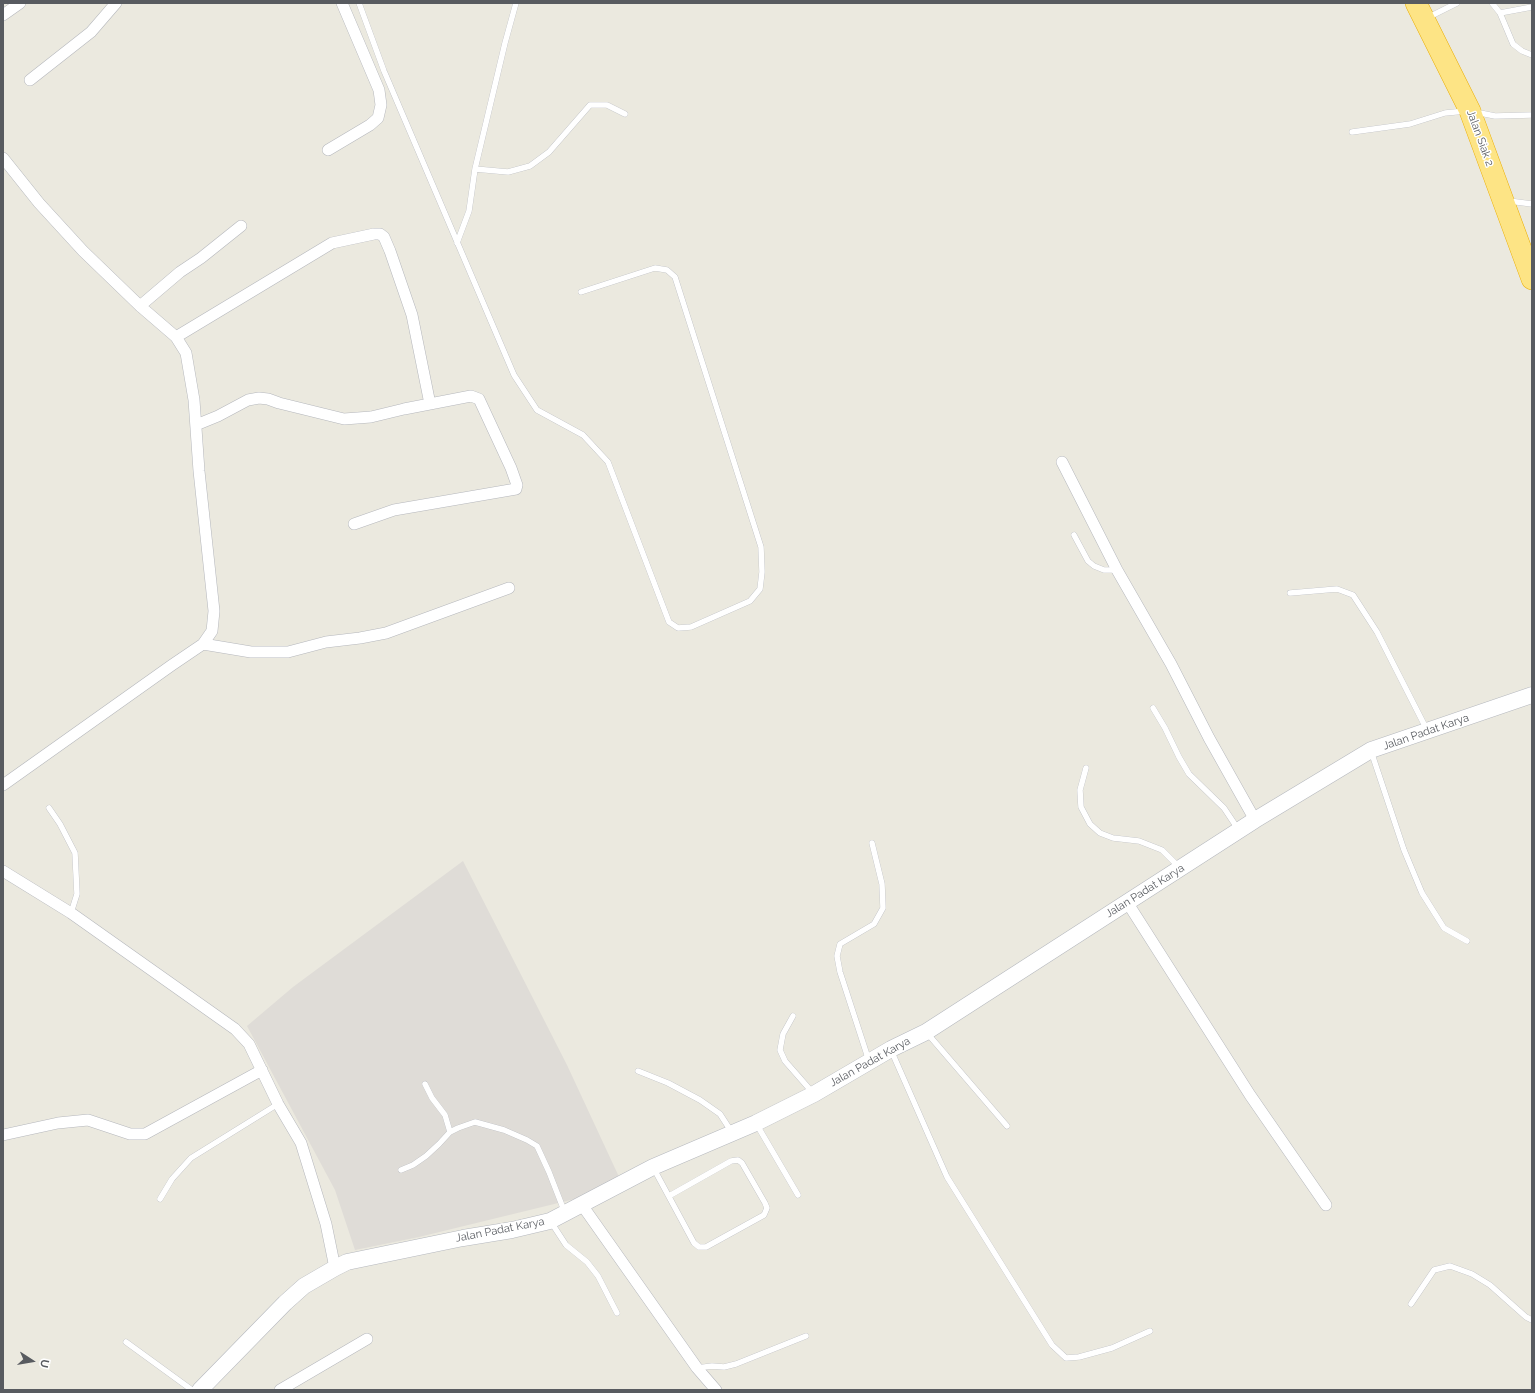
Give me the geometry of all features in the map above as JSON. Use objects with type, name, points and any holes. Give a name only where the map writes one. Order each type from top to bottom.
[{"type":"highway","name":"Jalan Siak 2","points":[[1421,11],[1470,111],[1532,279]]},
{"type":"street","points":[[3,15],[20,3]]},
{"type":"street","points":[[30,80],[92,32],[116,3]]},
{"type":"street","points":[[328,150],[370,125],[378,118],[381,105],[378,90],[342,3]]},
{"type":"street","points":[[3,158],[39,203],[73,240],[140,306],[176,337],[186,353],[194,400],[199,471],[214,611],[212,631],[203,644],[3,785]]},
{"type":"street","points":[[140,306],[180,272],[201,258],[242,226]]},
{"type":"street","points":[[176,337],[332,243],[380,234],[384,237],[390,251],[398,280],[412,314],[430,404]]},
{"type":"street","points":[[196,425],[218,416],[248,400],[259,398],[268,398],[279,403],[344,419],[371,417],[471,396],[479,399],[511,468],[517,484],[516,489],[394,510],[354,524]]},
{"type":"street","points":[[1062,462],[1117,570],[1255,820]]},
{"type":"street","points":[[203,644],[251,652],[288,652],[326,642],[386,633],[509,588]]},
{"type":"street","name":"Jalan Padat Karya","points":[[207,1387],[295,1294],[304,1286],[335,1268],[355,1260],[463,1238],[512,1230],[550,1220],[582,1205],[653,1167],[756,1123],[814,1094],[891,1049],[926,1032],[1255,820],[1371,750],[1428,732],[1532,695]]},
{"type":"street","points":[[3,871],[71,913],[234,1029],[249,1044],[278,1104],[301,1143],[326,1224],[335,1268]]},
{"type":"street","points":[[1126,902],[1250,1096],[1326,1205]]},
{"type":"street","points":[[3,1135],[58,1123],[88,1120],[130,1134],[145,1134],[262,1070]]},
{"type":"street","points":[[582,1205],[696,1368],[716,1390]]},
{"type":"street","points":[[280,1390],[367,1338]]},
{"type":"lane","points":[[359,3],[384,71],[514,375],[537,410],[583,435],[608,462],[669,622],[678,628],[691,626],[750,601],[760,589],[762,572],[761,547],[674,277],[667,270],[655,268],[581,292]]},
{"type":"lane","points":[[457,243],[468,211],[476,169],[505,43],[516,3]]},
{"type":"lane","points":[[1421,11],[1457,3]]},
{"type":"lane","points":[[1492,3],[1500,13],[1513,44],[1532,56]]},
{"type":"lane","points":[[1500,13],[1532,7]]},
{"type":"lane","points":[[476,169],[508,172],[530,166],[549,152],[590,105],[607,105],[624,114]]},
{"type":"lane","points":[[1352,132],[1410,124],[1446,114],[1470,111],[1495,116],[1532,115]]},
{"type":"lane","points":[[1502,200],[1532,204]]},
{"type":"lane","points":[[1074,535],[1088,561],[1094,566],[1104,570],[1117,570]]},
{"type":"lane","points":[[1290,593],[1337,589],[1353,595],[1377,632],[1428,732]]},
{"type":"lane","points":[[1153,708],[1189,774],[1224,808],[1239,831]]},
{"type":"lane","points":[[1371,750],[1404,850],[1422,893],[1444,928],[1467,941]]},
{"type":"lane","points":[[1086,768],[1080,790],[1082,807],[1090,824],[1100,833],[1112,838],[1138,841],[1162,850],[1180,868]]},
{"type":"lane","points":[[49,808],[60,824],[75,853],[77,894],[71,913]]},
{"type":"lane","points":[[869,1063],[840,972],[837,956],[840,944],[874,924],[883,908],[882,884],[872,843]]},
{"type":"lane","points":[[793,1016],[783,1034],[780,1050],[785,1061],[814,1094]]},
{"type":"lane","points":[[926,1032],[1007,1126]]},
{"type":"lane","points":[[891,1049],[948,1178],[1052,1345],[1066,1358],[1079,1357],[1112,1348],[1150,1331]]},
{"type":"lane","points":[[638,1071],[668,1083],[700,1100],[720,1114],[732,1133]]},
{"type":"lane","points":[[425,1084],[432,1098],[445,1115],[450,1132]]},
{"type":"lane","points":[[160,1199],[172,1179],[191,1158],[278,1104]]},
{"type":"lane","points":[[401,1170],[426,1156],[450,1132],[475,1122],[504,1130],[528,1140],[537,1146],[565,1213]]},
{"type":"lane","points":[[756,1123],[798,1194]]},
{"type":"lane","points":[[653,1167],[694,1243],[699,1247],[706,1247],[764,1215],[767,1208],[742,1163],[738,1160],[731,1161],[669,1196]]},
{"type":"lane","points":[[550,1220],[566,1245],[587,1262],[598,1276],[617,1313]]},
{"type":"lane","points":[[1411,1304],[1434,1270],[1450,1266],[1472,1274],[1490,1284],[1526,1317],[1532,1320]]},
{"type":"lane","points":[[696,1368],[712,1366],[724,1367],[736,1364],[806,1336]]},
{"type":"lane","points":[[126,1342],[192,1390]]},
{"type":"shaded area","points":[[463,861],[567,1065],[620,1179],[587,1196],[419,1237],[355,1250],[335,1190],[247,1026],[293,987]]}]
